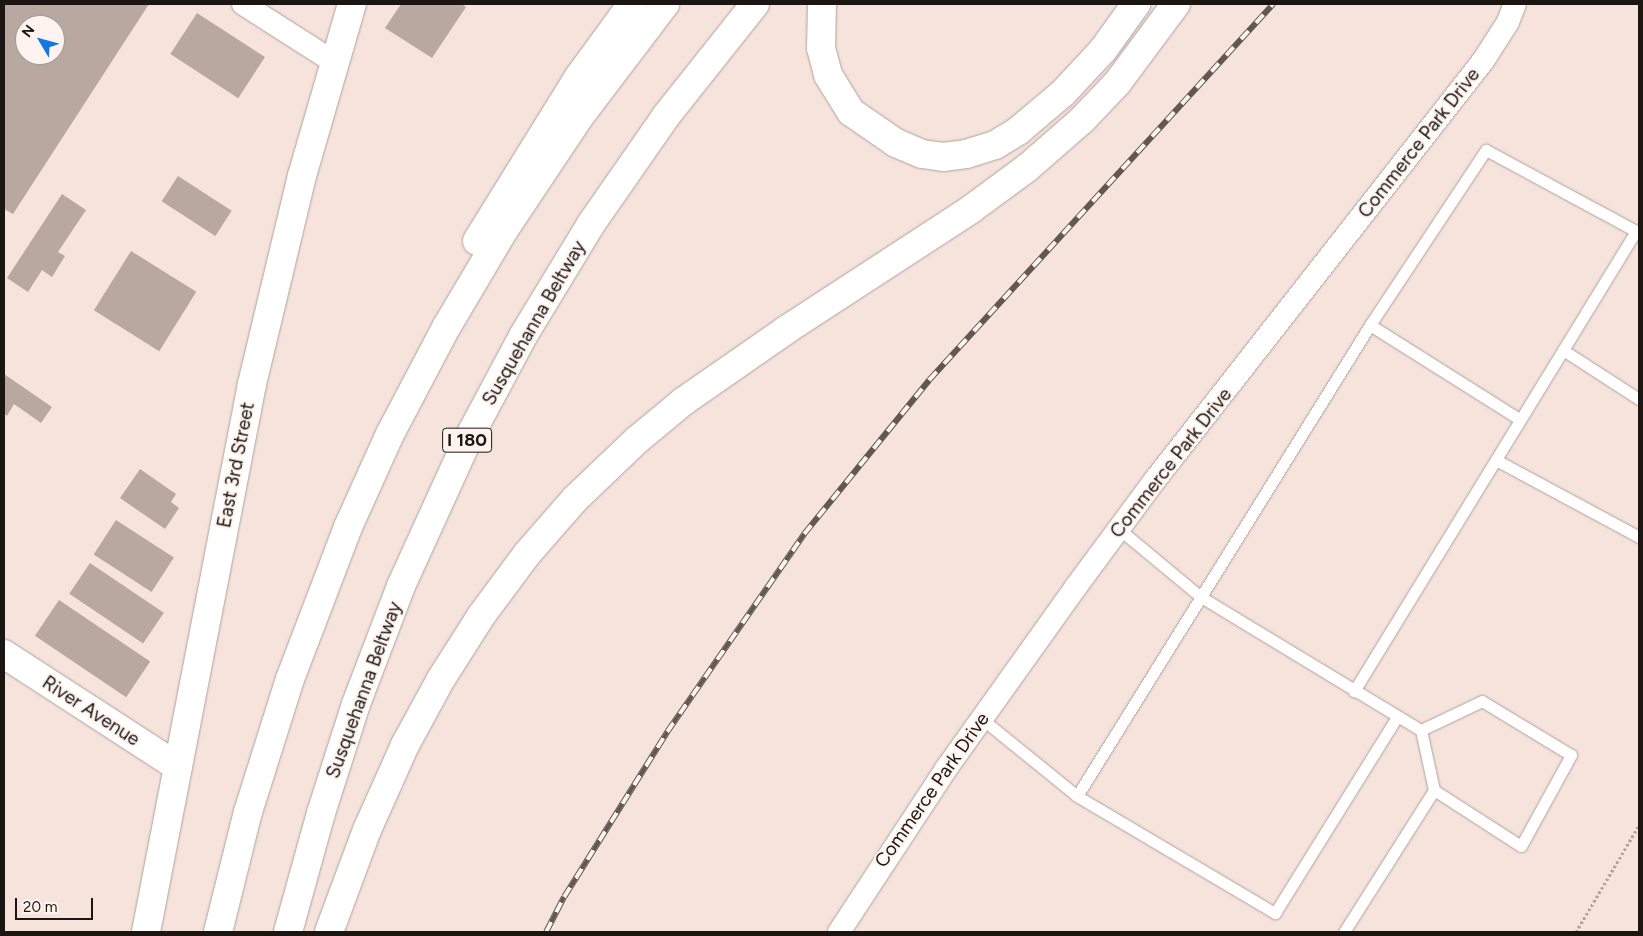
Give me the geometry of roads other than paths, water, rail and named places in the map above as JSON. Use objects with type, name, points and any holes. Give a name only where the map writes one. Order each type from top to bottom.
[{"type":"main road","name":"East 3rd Street","points":[[146,932],[256,366],[302,176],[352,4]]},
{"type":"main road","points":[[218,932],[248,812],[290,680],[406,379],[447,295],[506,191],[578,78],[632,4]]},
{"type":"main road","points":[[348,527],[390,434],[447,326],[504,230],[580,116],[665,4]]},
{"type":"main road","name":"Susquehanna Beltway","points":[[288,932],[321,814],[356,704],[401,586],[467,441],[522,336],[591,224],[666,116],[755,4]]},
{"type":"main road","points":[[822,4],[821,48],[828,76],[851,112],[896,143],[922,154],[943,157],[985,148],[1018,131],[1063,93],[1103,50],[1136,4]]},
{"type":"main road","points":[[329,932],[367,830],[405,745],[441,679],[504,585],[575,499],[637,440],[684,401],[786,330],[970,210],[1027,168],[1082,120],[1118,82],[1176,4]]},
{"type":"main road","name":"River Avenue","points":[[4,654],[178,767]]},
{"type":"street","points":[[243,4],[334,62]]},
{"type":"street","name":"Commerce Park Drive","points":[[839,932],[870,880],[982,719],[1119,529],[1482,61],[1508,22],[1515,4]]},
{"type":"lane","points":[[1077,796],[1370,325],[1486,150],[1638,231],[1519,419],[1496,460],[1354,691]]},
{"type":"lane","points":[[1370,325],[1519,419]]},
{"type":"lane","points":[[1563,350],[1639,399]]},
{"type":"lane","points":[[1496,460],[1639,537]]},
{"type":"lane","points":[[1119,529],[1201,597],[1421,730],[1434,790],[1344,932]]},
{"type":"lane","points":[[1421,730],[1482,701],[1571,755],[1521,846],[1434,790]]},
{"type":"lane","points":[[982,719],[1077,796],[1274,913],[1397,717]]},
{"type":"railway","points":[[546,932],[564,897],[667,732],[804,534],[929,380],[1273,4]]}]
